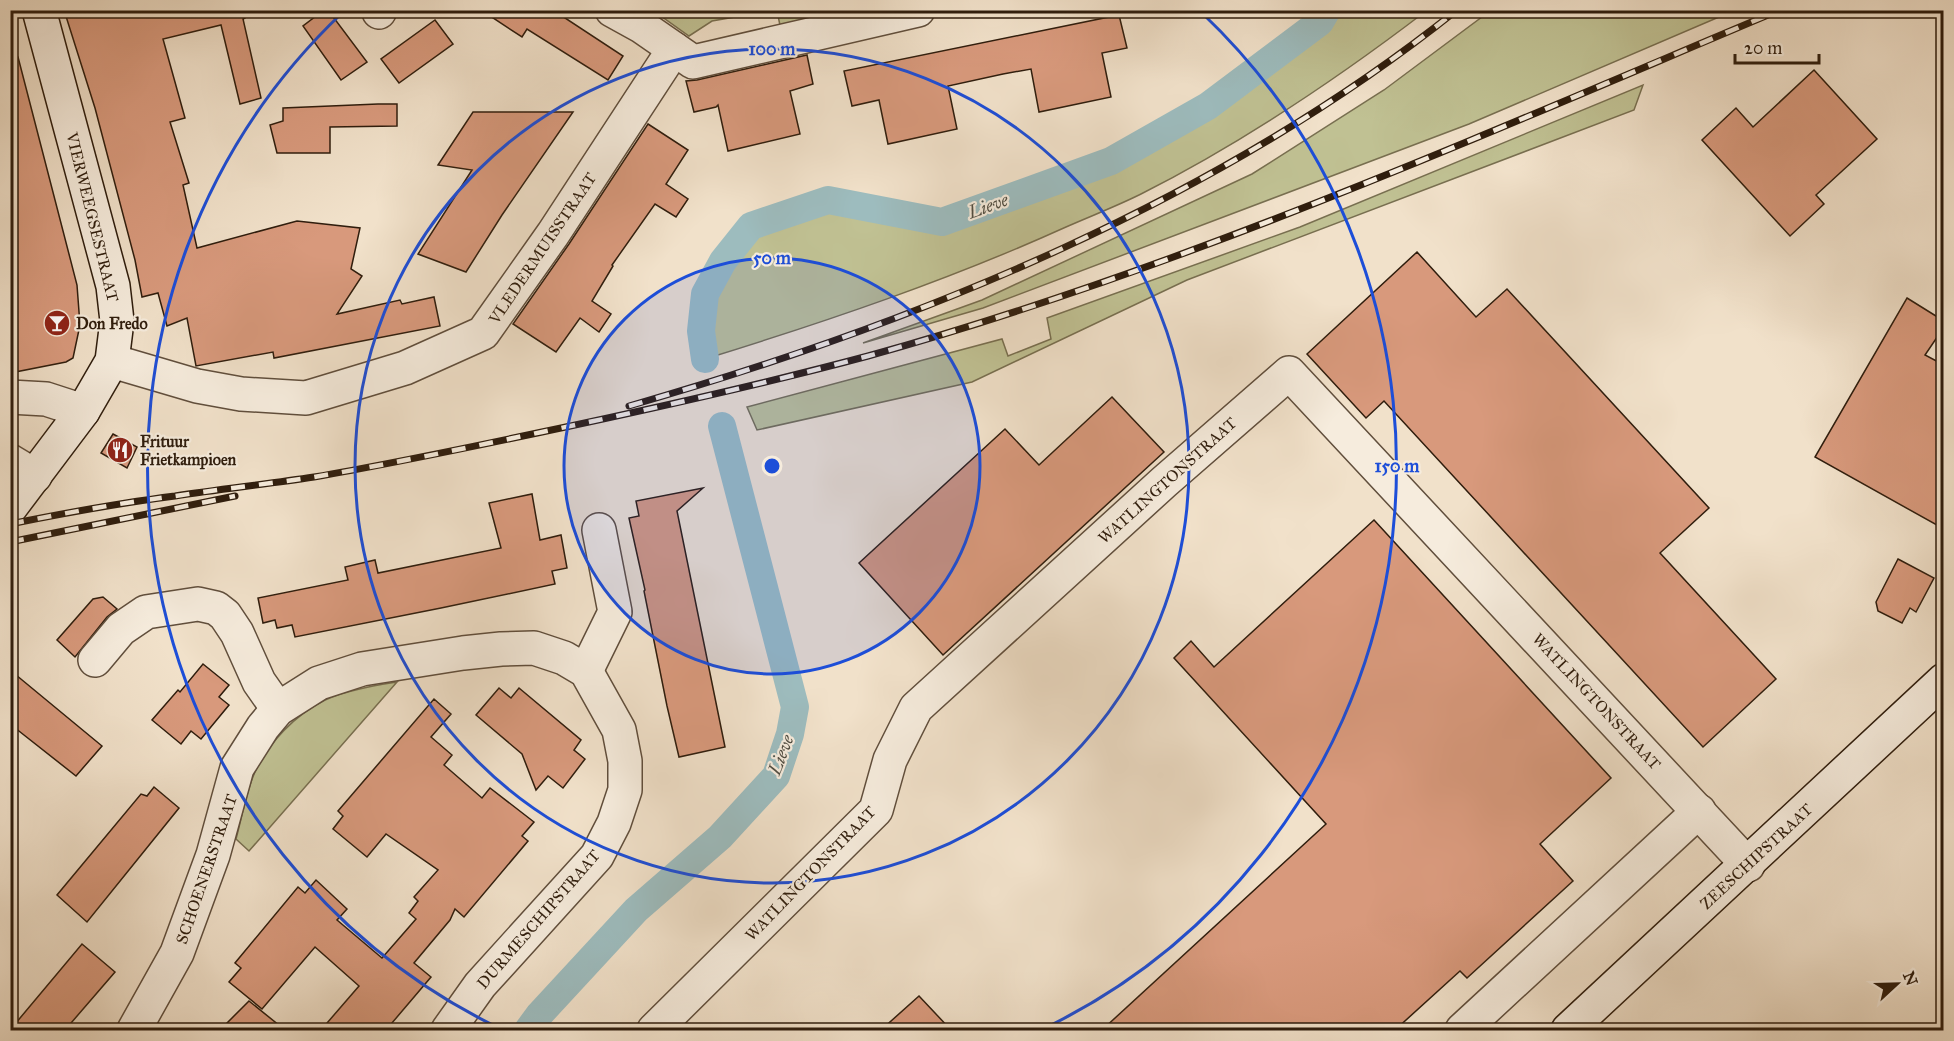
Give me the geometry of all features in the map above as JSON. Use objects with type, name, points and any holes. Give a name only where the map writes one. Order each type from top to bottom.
[{"type":"street","name":"VIERWEEGSESTRAAT","points":[[10,508],[22,468],[83,411],[112,361],[117,321],[113,286],[39,10]]},
{"type":"street","points":[[612,10],[645,18],[674,49],[693,62],[830,20],[918,10]]},
{"type":"street","name":"VLEDERMUISSTRAAT","points":[[112,361],[197,386],[241,394],[306,398],[405,368],[483,333],[554,234],[674,49]]},
{"type":"street","name":"WATLINGTONSTRAAT","points":[[654,1030],[876,810],[890,760],[916,708],[1164,482],[1289,373],[1748,865]]},
{"type":"street","points":[[10,397],[45,399],[83,411]]},
{"type":"street","points":[[586,670],[615,612],[599,530]]},
{"type":"street","points":[[95,660],[121,629],[146,612],[198,604],[216,608],[225,615],[237,633],[259,682],[278,709]]},
{"type":"street","name":"SCHOENERSTRAAT","points":[[134,1030],[177,953],[213,855],[237,768],[263,727],[278,709],[319,683],[362,669],[482,651],[534,648],[564,658],[586,670]]},
{"type":"street","name":"DURMESCHIPSTRAAT","points":[[448,1030],[480,985],[597,856],[614,823],[626,790],[625,761],[619,730],[586,670]]},
{"type":"street","name":"ZEESCHIPSTRAAT","points":[[1568,1030],[1748,865],[1944,680]]},
{"type":"street","points":[[1462,1030],[1699,811]]},
{"type":"green space","points":[[661,10],[769,11],[712,21],[689,36],[661,16]]},
{"type":"green space","points":[[777,11],[813,11],[805,23],[781,30]]},
{"type":"green space","points":[[1327,11],[1426,11],[1358,61],[1252,132],[1132,198],[978,265],[933,282],[842,315],[705,359],[701,331],[705,294],[723,261],[751,226],[828,200],[942,222],[1111,161],[1208,106],[1320,22]]},
{"type":"green space","points":[[1490,11],[1733,11],[1469,124],[983,308],[863,343],[982,300],[1252,174],[1384,90]]},
{"type":"green space","points":[[1643,85],[1634,110],[1187,280],[972,382],[757,430],[747,407],[1002,339],[1008,356],[1051,339],[1047,318],[1300,227]]},
{"type":"green space","points":[[397,682],[249,851],[236,839],[255,772],[275,740],[293,721],[314,706],[333,697]]},
{"type":"building","points":[[64,10],[244,10],[245,18],[243,19],[261,98],[240,104],[221,25],[163,39],[185,118],[170,122],[189,183],[183,185],[197,248],[297,221],[360,228],[351,269],[362,276],[337,314],[400,300],[402,304],[434,297],[440,326],[274,358],[273,352],[196,366],[187,318],[167,326],[158,293],[142,297],[135,260],[95,108]]},
{"type":"building","points":[[324,10],[328,10],[367,62],[341,80],[303,26]]},
{"type":"building","points":[[481,10],[553,10],[623,56],[608,80],[527,29],[522,37]]},
{"type":"building","points":[[1119,15],[1127,48],[1102,53],[1111,97],[1039,112],[1031,69],[1003,74],[948,86],[957,129],[888,144],[879,100],[852,106],[844,71]]},
{"type":"building","points":[[435,20],[453,44],[399,83],[381,59]]},
{"type":"building","points":[[807,55],[813,84],[790,91],[800,134],[728,151],[718,105],[694,112],[686,81]]},
{"type":"building","points":[[18,57],[77,285],[80,325],[73,358],[66,362],[10,373],[10,58]]},
{"type":"building","points":[[1814,70],[1877,139],[1816,195],[1824,204],[1790,236],[1702,140],[1736,108],[1753,127]]},
{"type":"building","points":[[397,104],[397,126],[330,127],[330,153],[277,153],[270,125],[283,121],[283,108]]},
{"type":"building","points":[[473,112],[573,112],[466,272],[418,254],[472,170],[438,165]]},
{"type":"building","points":[[648,124],[688,150],[666,184],[688,199],[676,217],[655,204],[612,265],[592,301],[611,314],[599,332],[580,318],[556,352],[513,324]]},
{"type":"building","points":[[1417,252],[1476,317],[1507,289],[1709,508],[1660,553],[1776,679],[1703,747],[1384,401],[1366,418],[1307,354]]},
{"type":"building","points":[[1907,298],[1944,321],[1944,327],[1925,355],[1944,365],[1944,529],[1815,457]]},
{"type":"building","points":[[1112,397],[1164,452],[943,655],[859,563],[1005,429],[1039,465]]},
{"type":"building","name":"Frituur Frietkampioen","points":[[113,434],[137,447],[127,468],[101,453]]},
{"type":"building","points":[[703,488],[677,511],[725,747],[679,757],[629,518],[639,516],[636,501]]},
{"type":"building","points":[[532,494],[540,540],[561,535],[567,568],[552,571],[555,584],[295,637],[292,625],[277,628],[275,620],[263,623],[258,598],[348,580],[345,567],[375,560],[378,573],[501,548],[489,503]]},
{"type":"building","points":[[1374,520],[1611,778],[1540,844],[1573,881],[1467,978],[1460,971],[1395,1030],[1102,1030],[1326,824],[1174,658],[1191,641],[1214,667]]},
{"type":"building","points":[[1898,559],[1934,578],[1916,612],[1910,608],[1902,623],[1878,611],[1876,602]]},
{"type":"building","points":[[103,597],[117,609],[107,617],[75,657],[57,640],[93,599]]},
{"type":"building","points":[[203,664],[229,685],[219,697],[229,705],[201,739],[191,731],[181,744],[152,720],[178,690],[180,692]]},
{"type":"building","points":[[10,670],[102,746],[76,776],[10,724]]},
{"type":"building","points":[[499,688],[511,698],[519,688],[581,740],[574,750],[585,759],[563,788],[548,776],[536,790],[522,754],[476,715]]},
{"type":"building","points":[[434,699],[451,714],[431,737],[452,755],[444,765],[482,798],[490,788],[534,822],[522,836],[528,841],[464,917],[455,909],[450,920],[414,963],[431,977],[386,1030],[321,1030],[359,986],[315,947],[262,1009],[229,982],[241,968],[235,963],[298,887],[305,893],[316,880],[347,909],[337,920],[382,958],[416,919],[409,913],[418,901],[414,897],[438,870],[386,834],[367,857],[333,829],[343,816],[338,811]]},
{"type":"building","points":[[154,787],[179,808],[87,922],[57,895],[141,794],[147,796]]},
{"type":"building","points":[[82,944],[115,972],[65,1030],[10,1030]]},
{"type":"building","points":[[919,996],[951,1030],[881,1030]]},
{"type":"building","points":[[249,1001],[285,1030],[220,1030]]},
{"type":"waterway","name":"Lieve","points":[[705,359],[701,331],[705,294],[723,261],[751,226],[828,200],[942,222],[1111,161],[1208,106],[1320,22],[1327,10]]},
{"type":"waterway","name":"Lieve","points":[[528,1030],[539,1015],[636,910],[720,837],[776,776],[790,734],[795,707],[722,426]]},
{"type":"railway","points":[[629,406],[739,373],[848,336],[956,294],[1063,248],[1167,197],[1268,141],[1365,78],[1457,10]]},
{"type":"railway","points":[[10,524],[113,505],[314,477],[400,461],[665,405],[868,356],[1101,283],[1215,242],[1442,152],[1780,10]]},
{"type":"railway","points":[[10,542],[235,496]]},
{"type":"place","name":"Don Fredo","points":[[57,323]]},
{"type":"place","name":"Frituur Frietkampioen","points":[[120,450]]}]
